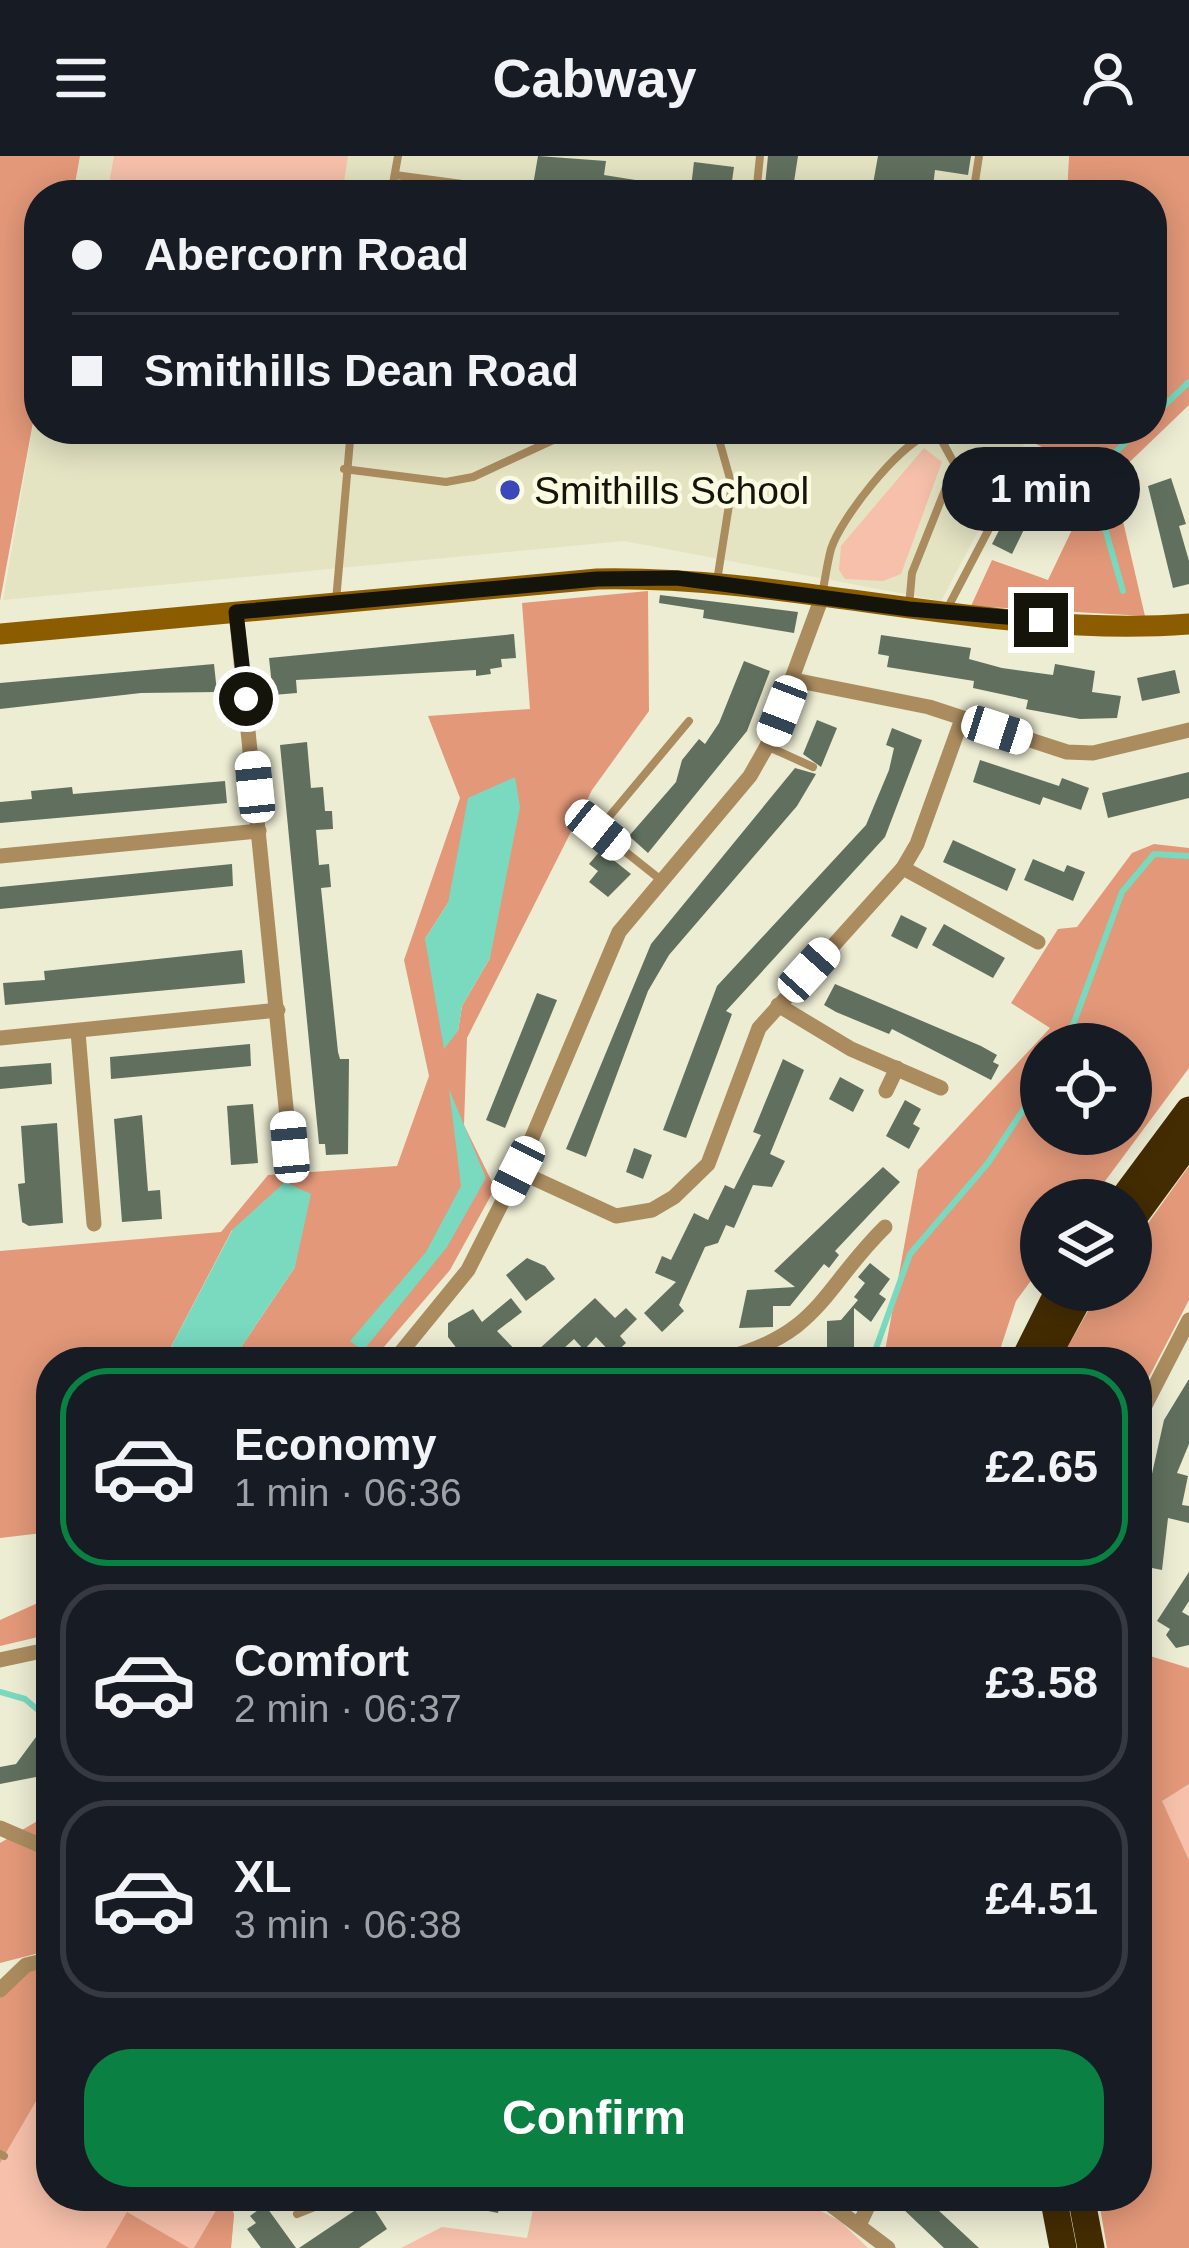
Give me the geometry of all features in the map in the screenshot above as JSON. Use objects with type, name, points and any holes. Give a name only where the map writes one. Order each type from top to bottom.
[{"type":"highway","points":[[1138,1179],[1189,1110]]},
{"type":"highway","points":[[1152,1192],[1189,1142]]},
{"type":"highway","points":[[1030,1347],[1048,1311]]},
{"type":"highway","points":[[1052,1347],[1072,1311]]},
{"type":"highway","points":[[1056,2211],[1063,2248]]},
{"type":"highway","points":[[1084,2211],[1091,2248]]},
{"type":"street","points":[[0,634],[597,579],[717,583],[909,609],[1136,628],[1189,624]]},
{"type":"street","points":[[407,1347],[468,1270],[518,1171],[602,963],[661,880],[750,776],[767,746],[822,597]]},
{"type":"street","points":[[236,612],[290,1147]]},
{"type":"street","points":[[794,680],[1080,752],[1189,730]]},
{"type":"street","points":[[518,1171],[616,1216],[652,1210],[674,1197],[708,1164],[759,1028],[903,868],[917,844],[962,719]]},
{"type":"street","points":[[0,856],[260,831]]},
{"type":"street","points":[[903,868],[1038,942]]},
{"type":"street","points":[[778,1005],[851,1049],[941,1088]]},
{"type":"street","points":[[0,1038],[278,1010]]},
{"type":"street","points":[[78,1032],[94,1224]]},
{"type":"street","points":[[886,1091],[897,1068]]},
{"type":"street","points":[[754,1347],[794,1332],[819,1311],[851,1262],[883,1236]]},
{"type":"street","points":[[1152,1392],[1189,1320]]},
{"type":"street","points":[[0,1660],[36,1652]]},
{"type":"street","points":[[0,1828],[36,1844]]},
{"type":"street","points":[[0,1990],[26,1965],[36,1963]]},
{"type":"street","points":[[842,2211],[888,2248]]},
{"type":"street","points":[[860,2223],[866,2211]]},
{"type":"lane","points":[[394,180],[398,156]]},
{"type":"lane","points":[[395,175],[432,180]]},
{"type":"lane","points":[[336,603],[348,444]]},
{"type":"lane","points":[[344,469],[446,482],[473,477],[544,444]]},
{"type":"lane","points":[[717,583],[732,486],[720,444]]},
{"type":"lane","points":[[822,597],[838,534],[896,456],[911,444]]},
{"type":"lane","points":[[909,609],[912,573],[955,465],[944,444]]},
{"type":"lane","points":[[946,611],[1023,464]]},
{"type":"lane","points":[[661,880],[598,830],[689,721]]},
{"type":"lane","points":[[767,746],[813,767]]},
{"type":"lane","points":[[297,2214],[304,2211]]},
{"type":"shaded area","points":[[0,156],[80,156],[76,180],[24,180],[24,444],[29,444],[0,601]]},
{"type":"shaded area","points":[[80,156],[1069,156],[1068,180],[76,180]]},
{"type":"shaded area","points":[[114,156],[348,156],[344,180],[110,180]]},
{"type":"shaded area","points":[[1069,156],[1189,156],[1189,405],[1167,426],[1167,180],[1068,180]]},
{"type":"shaded area","name":"Smithills School","points":[[30,444],[1024,444],[941,601],[624,541],[3,600]]},
{"type":"shaded area","points":[[1036,444],[1148,444],[1113,478],[1145,616],[971,606],[992,560],[1048,580],[1090,492],[1084,468]]},
{"type":"shaded area","points":[[924,448],[942,462],[901,574],[883,581],[845,579],[839,570],[841,546]]},
{"type":"shaded area","points":[[648,591],[649,711],[592,790],[467,1038],[464,1125],[495,1188],[450,1270],[384,1347],[241,1347],[295,1267],[232,1230],[171,1347],[36,1347],[36,1534],[0,1538],[0,1251],[221,1232],[268,1175],[397,1166],[429,1076],[404,960],[460,798],[428,716],[530,709],[522,603]],"holes":[[[448,903],[490,958],[462,1006],[458,1031],[425,939]]]},
{"type":"shaded area","points":[[1154,844],[1189,848],[1189,1068],[1152,1118],[1152,1023],[1042,1023],[1011,1003],[1058,929],[1077,927],[1132,853]]},
{"type":"shaded area","points":[[1020,1060],[1020,1155],[1124,1155],[1107,1179],[1020,1179],[1020,1296],[1001,1347],[886,1347],[918,1170]]},
{"type":"shaded area","points":[[1189,1166],[1189,1300],[1152,1371],[1152,1347],[1068,1347],[1088,1311],[1152,1311],[1152,1218]]},
{"type":"shaded area","points":[[36,1604],[36,1638],[0,1646],[0,1620]]},
{"type":"shaded area","points":[[1152,1657],[1189,1668],[1189,1784],[1162,1801],[1189,1860],[1189,2248],[1107,2248],[1101,2211],[1152,2211]]},
{"type":"shaded area","points":[[1189,1784],[1189,1860],[1161,1800]]},
{"type":"shaded area","points":[[36,1822],[36,1954],[0,1963],[0,1843]]},
{"type":"shaded area","points":[[26,1965],[36,1965],[36,2101],[0,2163],[0,1990]]},
{"type":"shaded area","points":[[36,1975],[36,2211],[233,2211],[231,2248],[0,2248],[0,1999]]},
{"type":"shaded area","points":[[216,2211],[233,2211],[231,2248],[194,2248]]},
{"type":"shaded area","points":[[533,2211],[821,2211],[840,2221],[868,2248],[401,2248],[442,2227],[527,2238]]},
{"type":"shaded area","points":[[127,2212],[189,2248],[106,2248]]},
{"type":"water","points":[[515,777],[520,807],[490,958],[462,1006],[458,1031],[444,1049],[425,939],[448,903],[468,798]]},
{"type":"water","points":[[449,1089],[486,1178],[447,1247],[366,1347],[358,1347],[350,1341],[426,1252],[461,1186]]},
{"type":"water","points":[[285,1182],[311,1194],[295,1267],[241,1347],[171,1347],[233,1229]]},
{"type":"building","points":[[538,156],[606,161],[604,175],[635,180],[534,180]]},
{"type":"building","points":[[768,156],[798,156],[794,180],[766,180]]},
{"type":"building","points":[[878,156],[971,156],[968,175],[935,170],[934,180],[874,180]]},
{"type":"building","points":[[694,162],[734,167],[732,180],[692,180]]},
{"type":"building","points":[[1039,453],[1056,462],[1053,468],[1060,482],[1054,495],[1038,501],[1012,554],[992,544]]},
{"type":"building","points":[[1171,478],[1186,524],[1179,526],[1189,561],[1189,584],[1173,588],[1148,486]]},
{"type":"building","points":[[660,595],[798,612],[794,633],[703,618],[704,610],[659,603]]},
{"type":"building","points":[[514,634],[516,658],[501,659],[502,667],[490,669],[491,674],[476,676],[476,670],[296,680],[297,693],[273,695],[269,658]]},
{"type":"building","points":[[881,635],[971,648],[969,659],[1002,668],[1053,675],[1055,664],[1095,671],[1092,692],[1121,696],[1117,718],[1080,719],[1026,709],[1028,700],[973,688],[974,681],[887,667],[889,656],[878,654]]},
{"type":"building","points":[[744,661],[770,671],[747,731],[648,853],[629,836],[676,782],[682,760],[699,739],[705,744],[719,723]]},
{"type":"building","points":[[214,664],[217,692],[141,693],[0,709],[0,683]]},
{"type":"building","points":[[1175,670],[1180,693],[1142,701],[1137,678]]},
{"type":"building","points":[[817,720],[837,728],[821,767],[803,754]]},
{"type":"building","points":[[892,728],[922,740],[885,837],[726,1011],[732,1014],[686,1138],[663,1130],[717,986],[866,825],[889,770],[894,748],[886,745]]},
{"type":"building","points":[[307,742],[311,788],[323,787],[325,811],[332,811],[333,829],[316,830],[319,865],[329,864],[331,887],[321,888],[338,1052],[340,1059],[349,1059],[348,1154],[326,1155],[325,1144],[319,1144],[280,745]]},
{"type":"building","points":[[980,760],[1059,786],[1062,778],[1089,788],[1081,810],[1043,797],[1040,805],[973,782]]},
{"type":"building","points":[[795,768],[816,774],[797,806],[669,955],[648,991],[586,1157],[566,1149],[651,944]]},
{"type":"building","points":[[1189,772],[1189,798],[1108,818],[1102,793]]},
{"type":"building","points":[[225,781],[227,803],[0,823],[0,802],[32,799],[31,791],[72,787],[73,794]]},
{"type":"building","points":[[953,840],[1016,869],[1007,891],[943,862]]},
{"type":"building","points":[[601,850],[631,874],[608,897],[589,882],[598,871],[589,864]]},
{"type":"building","points":[[1033,859],[1064,872],[1067,865],[1085,872],[1073,901],[1024,880]]},
{"type":"building","points":[[232,864],[233,886],[0,909],[0,887]]},
{"type":"building","points":[[901,915],[927,928],[917,949],[891,936]]},
{"type":"building","points":[[944,924],[1005,958],[993,978],[932,945]]},
{"type":"building","points":[[242,950],[245,983],[5,1005],[3,983],[45,980],[44,971]]},
{"type":"building","points":[[835,984],[997,1055],[993,1062],[999,1065],[991,1080],[892,1029],[889,1034],[824,1005]]},
{"type":"building","points":[[537,993],[557,1000],[505,1128],[486,1120]]},
{"type":"building","points":[[250,1044],[251,1066],[111,1079],[110,1057]]},
{"type":"building","points":[[783,1059],[804,1070],[770,1154],[785,1161],[772,1187],[753,1185],[734,1228],[726,1225],[718,1243],[705,1247],[679,1305],[684,1311],[662,1332],[644,1313],[676,1282],[655,1273],[662,1256],[671,1260],[694,1213],[708,1220],[725,1185],[734,1189],[761,1135],[753,1132]]},
{"type":"building","points":[[51,1063],[52,1084],[0,1089],[0,1067]]},
{"type":"building","points":[[840,1077],[864,1090],[853,1112],[829,1099]]},
{"type":"building","points":[[905,1100],[921,1109],[913,1124],[920,1128],[909,1149],[886,1136]]},
{"type":"building","points":[[253,1104],[258,1163],[231,1165],[227,1106]]},
{"type":"building","points":[[142,1115],[148,1191],[160,1190],[162,1219],[122,1222],[114,1119]]},
{"type":"building","points":[[57,1123],[63,1223],[29,1226],[22,1222],[18,1184],[25,1183],[21,1126]]},
{"type":"building","points":[[634,1148],[652,1155],[643,1179],[626,1172]]},
{"type":"building","points":[[883,1167],[900,1182],[835,1251],[839,1255],[829,1268],[824,1264],[790,1306],[773,1306],[773,1327],[739,1328],[747,1290],[795,1287],[774,1271]]},
{"type":"building","points":[[527,1258],[545,1266],[555,1279],[526,1301],[506,1275]]},
{"type":"building","points":[[870,1263],[890,1279],[879,1294],[886,1299],[871,1322],[854,1308],[854,1347],[827,1347],[827,1321],[841,1320],[858,1300],[854,1297],[865,1283],[858,1277]]},
{"type":"building","points":[[511,1298],[522,1312],[497,1331],[512,1347],[456,1347],[448,1337],[448,1323],[473,1309],[482,1322]]},
{"type":"building","points":[[595,1298],[615,1318],[626,1308],[637,1319],[620,1336],[626,1343],[622,1347],[605,1347],[596,1337],[581,1347],[574,1339],[565,1347],[541,1347]]},
{"type":"building","points":[[1189,1379],[1189,1444],[1177,1473],[1188,1476],[1182,1505],[1189,1506],[1189,1523],[1168,1518],[1162,1570],[1152,1568],[1152,1474],[1164,1420]]},
{"type":"building","points":[[1189,1572],[1189,1601],[1182,1612],[1189,1616],[1189,1645],[1176,1648],[1166,1635],[1170,1629],[1157,1621]]},
{"type":"building","points":[[36,1737],[36,1777],[0,1784],[0,1767],[16,1764]]},
{"type":"building","points":[[269,2211],[296,2248],[261,2248],[247,2229],[256,2223],[250,2216]]},
{"type":"building","points":[[354,2211],[375,2211],[387,2229],[359,2248],[299,2248]]},
{"type":"building","points":[[905,2211],[939,2211],[979,2248],[944,2248]]},
{"type":"waterway","points":[[1167,403],[1189,382]]},
{"type":"waterway","points":[[1123,591],[1090,476],[1124,444]]},
{"type":"waterway","points":[[1074,1023],[1122,892],[1154,854],[1189,856]]},
{"type":"waterway","points":[[876,1347],[910,1254],[988,1163],[1020,1115]]},
{"type":"waterway","points":[[0,1692],[25,1699],[36,1708]]},
{"type":"place","name":"Smithills School","points":[[510,490]]},
{"type":"route","points":[[246,699],[236,612],[597,579],[677,578],[909,609],[1041,620]]}]
